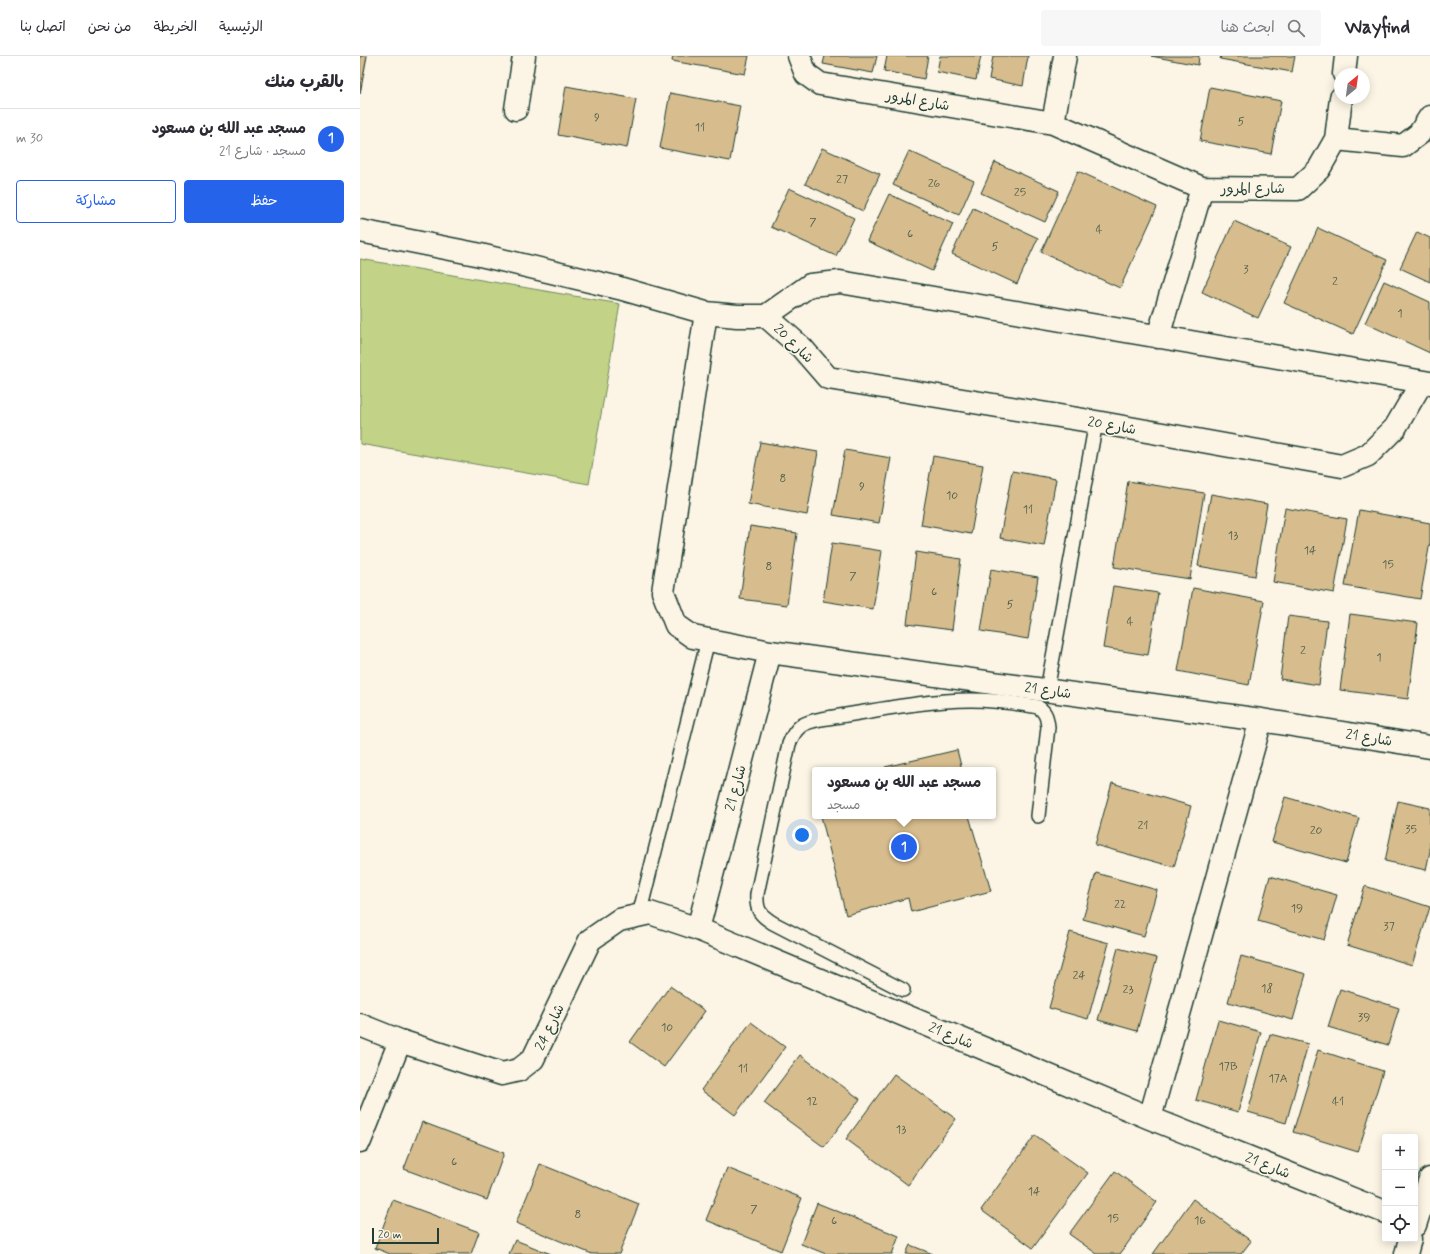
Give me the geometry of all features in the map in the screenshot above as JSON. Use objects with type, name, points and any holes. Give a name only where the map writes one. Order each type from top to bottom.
[{"type":"street","points":[[516,109],[524,56]]},
{"type":"street","name":"شارع المرور","points":[[799,56],[806,74],[820,84],[1053,123],[1202,188],[1298,189],[1319,169],[1336,138]]},
{"type":"street","points":[[1053,123],[1065,56]]},
{"type":"street","points":[[1345,68],[1346,56]]},
{"type":"street","points":[[1340,104],[1336,138],[1403,146],[1419,134],[1430,117]]},
{"type":"street","name":"شارع المرور","points":[[1158,337],[1202,188]]},
{"type":"street","points":[[360,231],[476,254],[611,286],[706,313],[737,316],[766,316]]},
{"type":"street","name":"شارع 20","points":[[840,282],[1158,337],[1426,382],[1395,428],[1368,455],[1342,466],[1096,422],[828,378],[802,348],[766,316],[810,285],[840,282]]},
{"type":"street","points":[[706,313],[662,592],[676,625],[692,637],[770,652]]},
{"type":"street","name":"شارع 21","points":[[1382,1211],[1150,1118],[698,929],[770,652],[972,690],[1047,690],[1261,720],[1430,747]]},
{"type":"street","points":[[1150,1118],[1261,720]]},
{"type":"street","name":"شارع 24","points":[[360,1025],[400,1041],[502,1074],[519,1070],[533,1059],[590,940],[619,920],[650,913],[698,929]]},
{"type":"street","points":[[360,1141],[366,1108],[400,1041]]},
{"type":"street","points":[[1418,1215],[1430,1179]]},
{"type":"street","points":[[1406,1254],[1409,1242]]},
{"type":"lane","points":[[1047,690],[1096,422]]},
{"type":"lane","points":[[639,915],[708,640]]},
{"type":"lane","points":[[903,990],[773,923],[764,918],[758,910],[756,903],[757,894],[789,744],[799,727],[807,722],[915,704],[972,690],[1000,701],[1033,706],[1043,710],[1046,714],[1048,727],[1038,816]]},
{"type":"green space","points":[[360,259],[620,304],[589,484],[360,444]]},
{"type":"building","points":[[360,56],[367,56],[360,94]]},
{"type":"building","points":[[673,56],[749,56],[745,74],[672,61]]},
{"type":"building","points":[[825,56],[877,56],[873,73],[823,64]]},
{"type":"building","points":[[887,56],[928,56],[924,79],[884,71]]},
{"type":"building","points":[[940,56],[981,56],[976,80],[937,72]]},
{"type":"building","points":[[993,56],[1028,56],[1023,86],[989,79]]},
{"type":"building","points":[[1151,56],[1199,56],[1198,65]]},
{"type":"building","points":[[1221,56],[1295,56],[1292,72],[1220,59]]},
{"type":"building","points":[[566,86],[636,99],[627,148],[558,135]]},
{"type":"building","points":[[1210,87],[1281,101],[1271,154],[1200,141]]},
{"type":"building","points":[[670,93],[740,106],[730,161],[660,148]]},
{"type":"building","points":[[822,148],[880,174],[863,211],[805,184]]},
{"type":"building","points":[[909,151],[974,181],[959,215],[893,185]]},
{"type":"building","points":[[995,162],[1059,191],[1045,222],[981,193]]},
{"type":"building","points":[[1078,171],[1157,207],[1120,288],[1041,252]]},
{"type":"building","points":[[789,188],[854,218],[836,256],[771,227]]},
{"type":"building","points":[[889,194],[953,224],[932,271],[867,241]]},
{"type":"building","points":[[973,208],[1038,238],[1017,284],[952,254]]},
{"type":"building","points":[[1234,221],[1291,247],[1258,318],[1202,292]]},
{"type":"building","points":[[1318,228],[1387,260],[1353,334],[1284,303]]},
{"type":"building","points":[[1417,232],[1430,238],[1430,282],[1400,268]]},
{"type":"building","points":[[1384,281],[1430,302],[1430,353],[1365,323]]},
{"type":"building","points":[[760,442],[818,452],[807,515],[748,504]]},
{"type":"building","points":[[845,450],[891,458],[879,523],[833,515]]},
{"type":"building","points":[[933,456],[983,465],[971,534],[921,525]]},
{"type":"building","points":[[1012,471],[1056,479],[1044,546],[1000,538]]},
{"type":"building","points":[[1128,481],[1204,493],[1190,579],[1114,567]]},
{"type":"building","points":[[1211,494],[1267,504],[1255,576],[1198,566]]},
{"type":"building","points":[[1285,508],[1347,519],[1334,593],[1273,582]]},
{"type":"building","points":[[1359,510],[1430,523],[1430,542],[1420,599],[1345,586]]},
{"type":"building","points":[[750,526],[797,533],[787,605],[740,599]]},
{"type":"building","points":[[832,543],[882,551],[873,609],[823,601]]},
{"type":"building","points":[[916,552],[961,559],[952,630],[907,624]]},
{"type":"building","points":[[991,569],[1038,577],[1028,639],[981,631]]},
{"type":"building","points":[[1113,586],[1158,593],[1148,655],[1103,648]]},
{"type":"building","points":[[1193,588],[1264,601],[1249,685],[1178,671]]},
{"type":"building","points":[[1350,614],[1418,623],[1408,699],[1340,690]]},
{"type":"building","points":[[1288,616],[1327,621],[1319,685],[1280,679]]},
{"type":"building","points":[[957,750],[961,767],[885,767]]},
{"type":"building","points":[[1112,783],[1191,806],[1174,867],[1095,845]]},
{"type":"building","points":[[1285,797],[1359,818],[1346,863],[1272,842]]},
{"type":"building","points":[[1398,801],[1430,808],[1430,851],[1426,870],[1385,861]]},
{"type":"building","points":[[822,819],[970,819],[991,891],[911,912],[908,898],[846,915]]},
{"type":"building","points":[[1096,873],[1157,890],[1144,936],[1083,919]]},
{"type":"building","points":[[1270,876],[1337,895],[1324,940],[1258,921]]},
{"type":"building","points":[[1365,886],[1430,907],[1412,965],[1347,945]]},
{"type":"building","points":[[1070,932],[1109,943],[1088,1019],[1049,1008]]},
{"type":"building","points":[[1118,948],[1157,958],[1137,1031],[1098,1020]]},
{"type":"building","points":[[1241,956],[1306,974],[1293,1020],[1228,1002]]},
{"type":"building","points":[[670,986],[705,1011],[664,1067],[630,1042]]},
{"type":"building","points":[[1340,989],[1399,1008],[1388,1045],[1328,1027]]},
{"type":"building","points":[[1218,1020],[1261,1032],[1238,1112],[1196,1100]]},
{"type":"building","points":[[751,1022],[785,1047],[735,1115],[701,1090]]},
{"type":"building","points":[[1270,1034],[1308,1044],[1286,1123],[1248,1112]]},
{"type":"building","points":[[1318,1050],[1383,1071],[1358,1152],[1293,1132]]},
{"type":"building","points":[[800,1055],[860,1099],[824,1147],[764,1103]]},
{"type":"building","points":[[894,1074],[956,1119],[908,1185],[846,1139]]},
{"type":"building","points":[[422,1122],[504,1153],[487,1200],[404,1169]]},
{"type":"building","points":[[1035,1135],[1088,1173],[1033,1248],[981,1210]]},
{"type":"building","points":[[540,1164],[639,1204],[619,1254],[592,1254],[516,1223]]},
{"type":"building","points":[[727,1168],[802,1198],[781,1251],[706,1220]]},
{"type":"building","points":[[1115,1171],[1157,1202],[1120,1254],[1097,1254],[1069,1234]]},
{"type":"building","points":[[1193,1199],[1251,1241],[1241,1254],[1153,1254]]},
{"type":"building","points":[[393,1200],[479,1232],[471,1254],[390,1254],[375,1248]]},
{"type":"building","points":[[817,1203],[899,1236],[892,1254],[826,1254],[801,1244]]},
{"type":"building","points":[[515,1240],[551,1254],[509,1254]]},
{"type":"building","points":[[910,1245],[933,1254],[906,1254]]},
{"type":"place","name":"مسجد عبد الله بن مسعود","points":[[904,847]]}]
